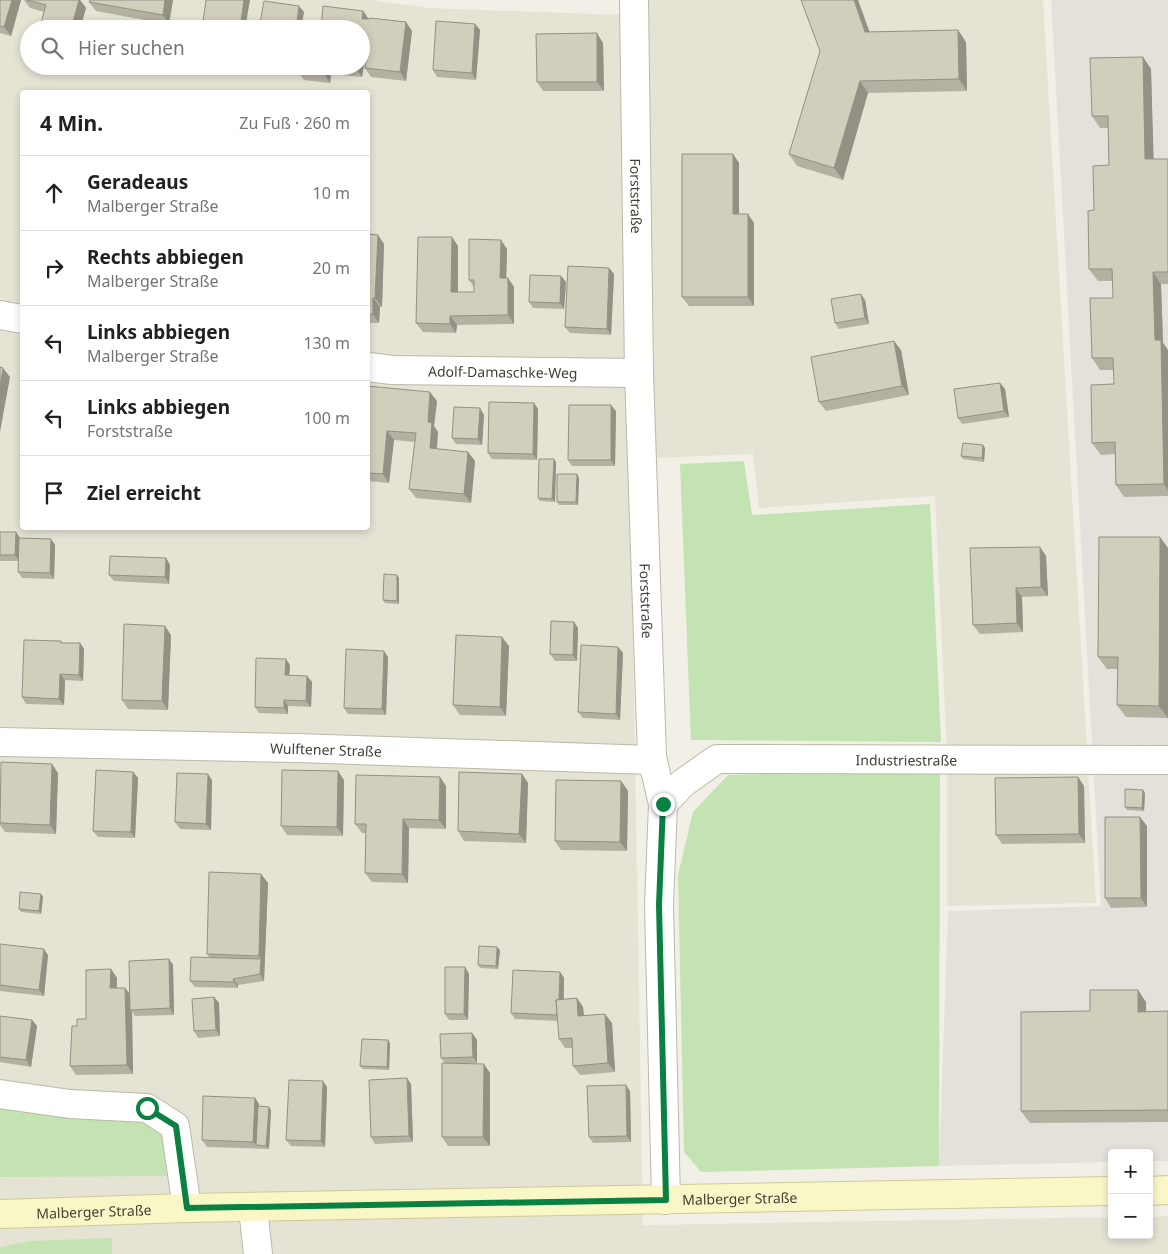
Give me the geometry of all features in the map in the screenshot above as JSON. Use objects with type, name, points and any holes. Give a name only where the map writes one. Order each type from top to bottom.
[{"type":"street","name":"Forststraße","points":[[634,0],[639,373],[652,760],[663,804],[659,905],[666,1200]]},
{"type":"street","points":[[0,315],[20,319]]},
{"type":"street","name":"Adolf-Damaschke-Weg","points":[[370,367],[392,370],[639,373]]},
{"type":"street","name":"Wulftener Straße","points":[[0,742],[297,748],[652,760]]},
{"type":"street","name":"Industriestraße","points":[[663,804],[684,783],[717,759],[1168,760]]},
{"type":"street","points":[[0,1094],[70,1104],[147,1108],[176,1126],[187,1208]]},
{"type":"street","points":[[1153,1191],[1168,1190]]},
{"type":"street","name":"Malberger Straße","points":[[7,1216],[187,1208],[1108,1191]]},
{"type":"street","points":[[252,1208],[258,1254]]},
{"type":"shaded area","points":[[0,0],[371,0],[430,8],[622,15],[624,0],[1043,0],[1096,903],[947,906],[947,755],[935,496],[759,508],[753,454],[630,459],[643,1225],[1108,1217],[1108,1239],[1153,1239],[1153,1217],[1168,1216],[1168,1254],[0,1254]]},
{"type":"shaded area","points":[[1051,0],[1168,0],[1168,1161],[1153,1161],[1153,1149],[1108,1149],[1108,1162],[939,1166],[948,911],[1101,906]]},
{"type":"green space","points":[[744,461],[752,515],[930,504],[941,742],[691,740],[680,464]]},
{"type":"green space","points":[[940,769],[939,1166],[701,1172],[684,1152],[678,875],[693,812],[728,775]]},
{"type":"green space","points":[[0,1105],[144,1121],[162,1135],[167,1176],[0,1177]]},
{"type":"green space","points":[[112,1238],[112,1254],[0,1254],[0,1247],[31,1241]]},
{"type":"building","points":[[0,0],[12,0],[4,27],[0,26]]},
{"type":"building","points":[[27,0],[79,0],[73,20],[42,20],[46,5]]},
{"type":"building","points":[[90,0],[165,0],[163,15],[89,2]]},
{"type":"building","points":[[206,0],[244,0],[241,20],[203,20]]},
{"type":"building","points":[[801,0],[854,0],[865,32],[958,30],[959,79],[860,81],[834,168],[789,154],[820,51]]},
{"type":"building","points":[[264,1],[299,6],[297,20],[261,20]]},
{"type":"building","points":[[323,6],[363,11],[362,19],[370,18],[406,22],[400,72],[370,69],[370,20],[322,20]]},
{"type":"building","points":[[436,21],[475,24],[472,73],[433,70]]},
{"type":"building","points":[[597,33],[597,82],[537,82],[536,34]]},
{"type":"building","points":[[1143,57],[1145,159],[1168,159],[1168,272],[1153,272],[1155,340],[1161,340],[1164,484],[1116,485],[1115,442],[1092,443],[1091,385],[1114,384],[1113,358],[1092,358],[1090,298],[1113,298],[1112,269],[1089,269],[1088,211],[1094,210],[1093,166],[1109,165],[1108,116],[1092,116],[1090,58]]},
{"type":"building","points":[[682,154],[733,154],[733,214],[748,214],[748,297],[682,297]]},
{"type":"building","points":[[370,234],[378,235],[373,314],[370,314]]},
{"type":"building","points":[[418,237],[452,237],[451,292],[474,292],[474,280],[469,280],[469,239],[501,240],[500,278],[508,278],[508,315],[450,316],[450,324],[416,323]]},
{"type":"building","points":[[568,266],[609,268],[607,329],[565,327]]},
{"type":"building","points":[[530,275],[561,276],[560,303],[529,302]]},
{"type":"building","points":[[861,294],[865,318],[835,323],[831,299]]},
{"type":"building","points":[[894,341],[902,386],[819,402],[811,357]]},
{"type":"building","points":[[0,367],[3,368],[0,387]]},
{"type":"building","points":[[1000,383],[1004,411],[958,418],[954,389]]},
{"type":"building","points":[[370,386],[430,392],[428,422],[432,423],[430,448],[468,452],[464,494],[409,489],[416,433],[387,431],[383,474],[370,473]]},
{"type":"building","points":[[489,402],[534,403],[533,454],[488,453]]},
{"type":"building","points":[[569,405],[611,405],[611,460],[568,460]]},
{"type":"building","points":[[454,407],[480,408],[478,439],[452,438]]},
{"type":"building","points":[[963,443],[983,445],[982,458],[961,456]]},
{"type":"building","points":[[539,459],[554,459],[552,499],[538,498]]},
{"type":"building","points":[[557,474],[577,474],[576,502],[557,502]]},
{"type":"building","points":[[0,532],[16,532],[15,555],[0,555]]},
{"type":"building","points":[[1099,537],[1160,537],[1159,706],[1117,705],[1118,657],[1098,657]]},
{"type":"building","points":[[19,538],[51,539],[50,573],[18,572]]},
{"type":"building","points":[[1040,547],[1041,587],[1016,588],[1017,623],[973,625],[970,548]]},
{"type":"building","points":[[110,556],[166,558],[165,577],[109,575]]},
{"type":"building","points":[[384,574],[397,575],[397,601],[383,600]]},
{"type":"building","points":[[551,621],[574,622],[573,655],[550,654]]},
{"type":"building","points":[[124,624],[165,626],[162,701],[122,700]]},
{"type":"building","points":[[456,635],[502,637],[500,707],[453,705]]},
{"type":"building","points":[[24,640],[80,643],[79,675],[60,674],[59,699],[22,697]]},
{"type":"building","points":[[581,645],[618,647],[616,714],[578,712]]},
{"type":"building","points":[[346,649],[384,651],[382,709],[344,708]]},
{"type":"building","points":[[256,658],[286,659],[285,675],[307,676],[306,701],[284,700],[284,708],[255,707]]},
{"type":"building","points":[[1,762],[52,764],[50,825],[0,823]]},
{"type":"building","points":[[96,770],[133,772],[131,832],[93,831]]},
{"type":"building","points":[[282,770],[338,771],[337,827],[281,826]]},
{"type":"building","points":[[459,772],[522,774],[519,834],[458,831]]},
{"type":"building","points":[[177,773],[208,774],[206,824],[175,822]]},
{"type":"building","points":[[356,775],[440,777],[439,820],[403,819],[402,874],[365,873],[366,824],[355,824]]},
{"type":"building","points":[[1078,777],[1079,834],[996,835],[995,778]]},
{"type":"building","points":[[556,780],[621,781],[620,842],[555,841]]},
{"type":"building","points":[[1125,789],[1143,790],[1142,808],[1125,807]]},
{"type":"building","points":[[1105,817],[1140,817],[1141,898],[1105,898]]},
{"type":"building","points":[[209,872],[261,874],[259,956],[207,954]]},
{"type":"building","points":[[20,892],[41,894],[39,911],[19,909]]},
{"type":"building","points":[[0,944],[44,949],[39,990],[0,985]]},
{"type":"building","points":[[479,946],[497,947],[496,966],[478,965]]},
{"type":"building","points":[[191,957],[261,959],[260,974],[233,979],[234,982],[190,981]]},
{"type":"building","points":[[169,959],[170,1008],[130,1010],[129,961]]},
{"type":"building","points":[[445,967],[465,967],[464,1014],[445,1014]]},
{"type":"building","points":[[111,969],[110,988],[125,988],[127,1065],[70,1066],[72,1026],[77,1026],[77,1019],[86,1019],[86,970]]},
{"type":"building","points":[[513,970],[560,972],[559,999],[556,1000],[557,1015],[511,1013]]},
{"type":"building","points":[[1090,990],[1138,990],[1138,1012],[1168,1011],[1168,1110],[1021,1111],[1021,1012],[1090,1011]]},
{"type":"building","points":[[214,997],[216,1030],[194,1031],[192,999]]},
{"type":"building","points":[[577,998],[578,1016],[605,1014],[608,1063],[573,1066],[572,1038],[559,1039],[556,1000]]},
{"type":"building","points":[[0,1016],[32,1020],[26,1060],[0,1057]]},
{"type":"building","points":[[472,1033],[473,1057],[441,1058],[440,1034]]},
{"type":"building","points":[[362,1039],[388,1040],[387,1067],[360,1066]]},
{"type":"building","points":[[442,1063],[484,1064],[483,1137],[442,1137]]},
{"type":"building","points":[[407,1078],[409,1136],[371,1137],[369,1080]]},
{"type":"building","points":[[289,1080],[323,1081],[321,1141],[286,1140]]},
{"type":"building","points":[[626,1085],[627,1136],[589,1137],[587,1086]]},
{"type":"building","points":[[203,1096],[255,1098],[253,1142],[202,1140]]},
{"type":"building","points":[[258,1106],[269,1107],[266,1146],[256,1145]]},
{"type":"route","points":[[147,1108],[176,1126],[187,1208],[666,1200],[659,905],[663,804]]}]
